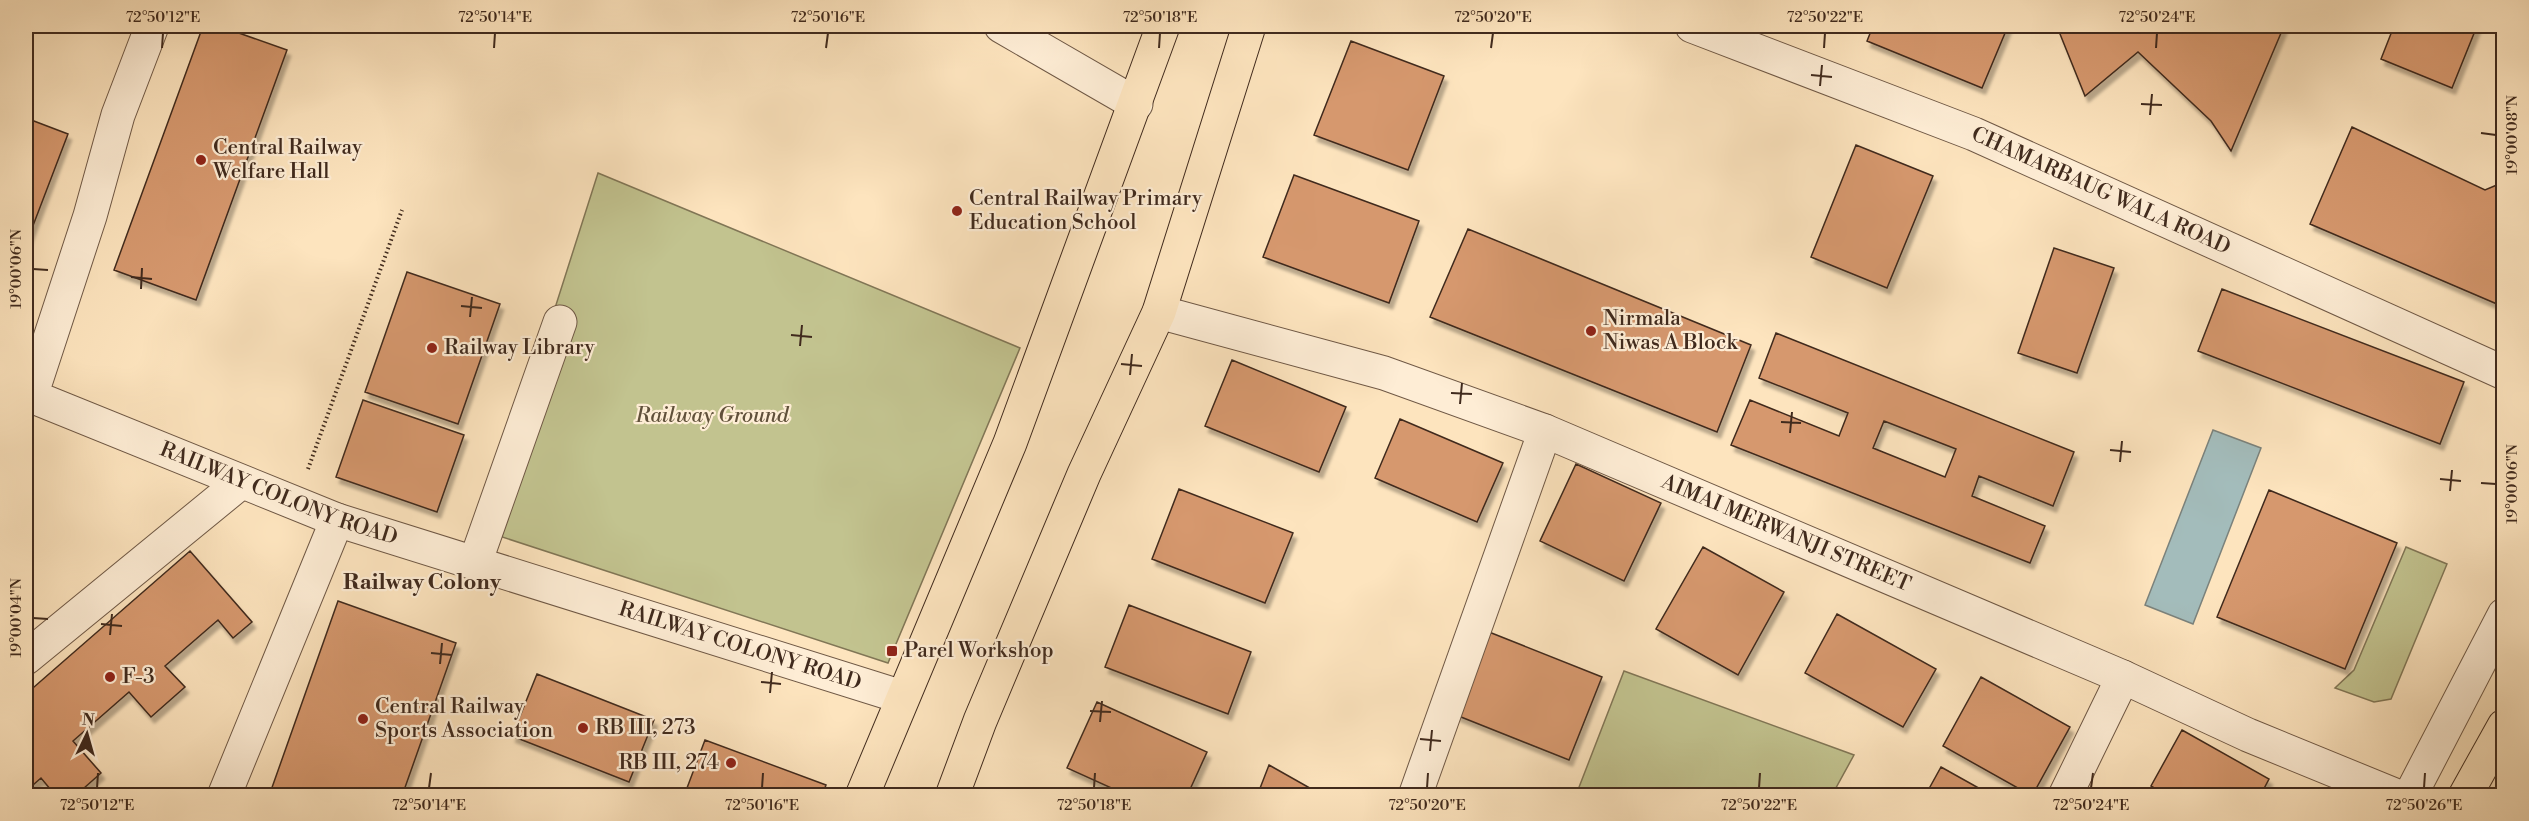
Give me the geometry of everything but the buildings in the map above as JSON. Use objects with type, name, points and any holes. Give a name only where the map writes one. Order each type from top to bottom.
[{"type":"main road","points":[[862,795],[1010,443],[1163,26]]},
{"type":"main road","points":[[952,795],[980,721],[1084,474],[1159,312],[1249,26]]},
{"type":"main road","points":[[2465,795],[2504,726]]},
{"type":"street","name":"RAILWAY COLONY ROAD","points":[[152,26],[118,115],[90,216],[28,406],[241,482],[337,520],[902,697]]},
{"type":"street","points":[[1001,26],[1136,104]]},
{"type":"street","name":"CHAMARBAUG WALA ROAD","points":[[1692,26],[1974,134],[2504,373]]},
{"type":"street","name":"AIMAI MERWANJI STREET","points":[[1159,312],[1384,373],[1545,431],[2123,677],[2248,735],[2397,795]]},
{"type":"street","points":[[475,563],[560,322]]},
{"type":"street","points":[[1415,795],[1545,431]]},
{"type":"street","points":[[26,658],[241,482]]},
{"type":"street","points":[[224,795],[337,520]]},
{"type":"street","points":[[2410,795],[2504,615]]},
{"type":"street","points":[[2065,795],[2123,677]]},
{"type":"path","points":[[295,503],[402,210]]},
{"type":"green space","name":"Railway Ground","points":[[598,173],[1020,348],[888,663],[484,531]]},
{"type":"green space","points":[[2406,547],[2447,564],[2391,699],[2374,702],[2335,688],[2354,670]]},
{"type":"green space","points":[[1624,671],[1854,755],[1832,795],[1576,795]]},
{"type":"water","points":[[2213,430],[2261,448],[2193,624],[2145,605]]},
{"type":"place","name":"Central Railway Welfare Hall","points":[[201,160]]},
{"type":"place","name":"Central Railway Primary Education School","points":[[957,211]]},
{"type":"place","name":"Nirmala Niwas A Block","points":[[1591,331]]},
{"type":"place","name":"Railway Library","points":[[432,348]]},
{"type":"place","name":"Parel Workshop","points":[[892,651]]},
{"type":"place","name":"F-3","points":[[110,677]]},
{"type":"place","name":"Central Railway Sports Association","points":[[363,719]]},
{"type":"place","name":"RB III, 273","points":[[583,728]]},
{"type":"place","name":"RB III, 274","points":[[731,763]]},
{"type":"district","name":"Railway Colony","points":[[422,582]]}]
